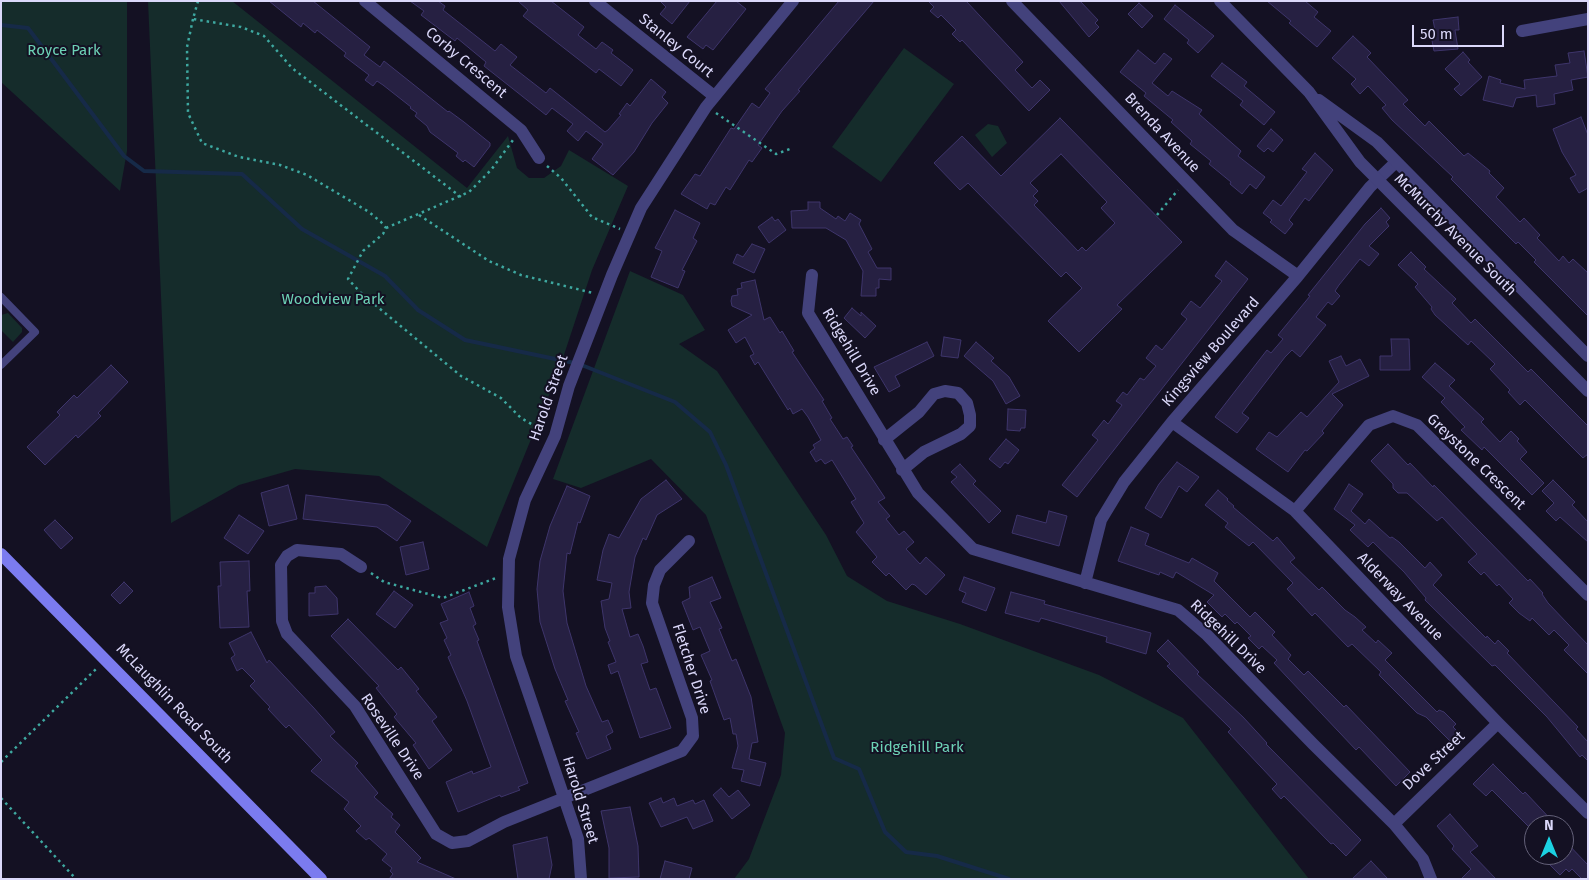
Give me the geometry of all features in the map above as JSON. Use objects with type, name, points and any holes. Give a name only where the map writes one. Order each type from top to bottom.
[{"type":"main road","name":"McLaughlin Road South","points":[[1,554],[107,658],[321,879]]},
{"type":"street","name":"Corby Crescent","points":[[365,1],[521,130],[539,158]]},
{"type":"street","name":"Stanley Court","points":[[595,1],[710,102]]},
{"type":"street","name":"Harold Street","points":[[581,879],[578,839],[516,656],[508,607],[509,559],[525,500],[555,436],[569,386],[582,351],[630,232],[642,208],[665,169],[710,102],[793,1]]},
{"type":"street","name":"Brenda Avenue","points":[[1012,1],[1233,230],[1298,276]]},
{"type":"street","name":"McMurchy Avenue South","points":[[1220,1],[1309,92],[1356,158],[1588,391]]},
{"type":"street","points":[[1522,30],[1588,19]]},
{"type":"street","name":"McMurchy Avenue South","points":[[1309,92],[1373,139],[1588,356]]},
{"type":"street","name":"Kingsview Boulevard","points":[[1085,583],[1101,520],[1124,482],[1172,422],[1298,276],[1377,180],[1396,162]]},
{"type":"street","name":"Ridgehill Drive","points":[[812,275],[808,313],[902,470],[918,493],[973,549],[1178,610],[1207,635],[1394,824],[1423,859],[1431,879]]},
{"type":"street","points":[[884,440],[919,412],[934,394],[945,390],[958,393],[966,403],[970,415],[970,426],[961,434],[924,452],[902,470]]},
{"type":"street","name":"Greystone Crescent","points":[[1294,511],[1369,425],[1394,416],[1417,424],[1588,595]]},
{"type":"street","name":"Alderway Avenue","points":[[1172,422],[1294,511],[1498,723],[1588,813]]},
{"type":"street","name":"Fletcher Drive","points":[[565,798],[682,751],[693,736],[692,718],[652,603],[654,585],[660,570],[689,541]]},
{"type":"street","name":"Roseville Drive","points":[[361,567],[340,554],[298,550],[287,556],[281,565],[282,621],[287,634],[355,706],[436,834],[452,843],[468,841],[504,822],[565,798]]},
{"type":"street","name":"Dove Street","points":[[1394,824],[1498,723]]},
{"type":"lane","points":[[1,297],[35,332],[1,365]]},
{"type":"path","points":[[198,1],[187,47],[188,113],[202,143],[239,157],[280,165],[307,174],[369,212],[386,228]]},
{"type":"path","points":[[193,19],[241,27],[264,36],[292,68],[461,197]]},
{"type":"path","points":[[710,102],[776,154],[790,149]]},
{"type":"path","points":[[521,130],[491,170],[469,192],[386,228],[383,234],[363,251],[348,278],[362,294],[462,376],[501,398],[536,428],[555,436]]},
{"type":"path","points":[[539,158],[561,178],[592,217],[630,232]]},
{"type":"path","points":[[1156,215],[1186,181]]},
{"type":"path","points":[[419,215],[497,265],[521,275],[575,287],[604,296]]},
{"type":"path","points":[[361,567],[384,582],[443,598],[489,580],[508,575]]},
{"type":"path","points":[[1,762],[107,658]]},
{"type":"path","points":[[1,798],[76,879]]},
{"type":"green space","name":"Royce Park","points":[[1,1],[127,1],[127,151],[120,191],[1,82]]},
{"type":"green space","name":"Woodview Park","points":[[148,1],[232,1],[467,188],[508,136],[517,168],[529,178],[544,178],[561,166],[569,150],[628,186],[592,270],[558,373],[487,547],[379,476],[295,469],[239,485],[171,523]]},
{"type":"green space","points":[[904,48],[954,84],[881,182],[832,147]]},
{"type":"green space","points":[[988,124],[998,126],[1007,143],[992,157],[975,135]]},
{"type":"green space","name":"Ridgehill Park","points":[[630,271],[683,295],[705,330],[679,344],[717,371],[826,535],[847,576],[887,601],[960,624],[1099,675],[1183,718],[1309,879],[734,879],[749,859],[781,775],[785,733],[706,515],[651,459],[581,488],[553,479]]},
{"type":"green space","points":[[8,313],[22,328],[22,332],[13,342],[1,330],[1,315]]},
{"type":"building","points":[[269,1],[313,1],[370,47],[364,55],[380,67],[384,61],[448,112],[464,122],[490,143],[490,146],[474,167],[465,160],[463,162],[456,156],[458,153],[430,132],[427,126],[415,116],[417,113],[411,107],[377,81],[373,86],[365,80],[369,75],[344,56],[346,53],[317,30],[315,33],[303,23],[301,27]]},
{"type":"building","points":[[410,1],[438,1],[445,6],[443,10],[495,51],[501,44],[517,57],[510,65],[546,93],[550,88],[605,132],[621,115],[619,114],[627,103],[630,106],[651,79],[666,92],[662,97],[668,103],[652,123],[634,152],[613,175],[592,159],[603,144],[586,131],[578,141],[567,131],[573,124],[552,108],[546,115],[484,66],[486,62],[457,38],[455,41],[421,15],[424,11]]},
{"type":"building","points":[[518,1],[551,1],[584,27],[578,35],[596,49],[602,42],[613,50],[611,53],[633,70],[621,86],[599,69],[596,73],[523,16],[528,10]]},
{"type":"building","points":[[660,1],[690,1],[672,24],[660,14],[666,7]]},
{"type":"building","points":[[717,1],[736,1],[746,9],[713,50],[706,45],[703,49],[687,37]]},
{"type":"building","points":[[839,1],[874,1],[782,111],[758,145],[762,148],[752,162],[749,160],[730,190],[726,187],[715,205],[710,203],[707,209],[681,194],[695,174],[700,176],[731,128],[734,129],[752,103],[759,108],[770,93],[765,89]]},
{"type":"building","points":[[928,1],[966,1],[1023,62],[1015,70],[1032,88],[1040,80],[1050,90],[1029,111],[962,40],[960,42],[952,34],[956,30],[941,15],[938,18],[930,11],[934,7]]},
{"type":"building","points":[[1059,1],[1080,1],[1098,20],[1095,23],[1099,27],[1089,37]]},
{"type":"building","points":[[1267,1],[1305,1],[1318,12],[1314,17],[1331,31],[1317,47],[1289,23],[1291,21]]},
{"type":"building","points":[[1139,3],[1153,16],[1142,28],[1128,14]]},
{"type":"building","points":[[1175,5],[1214,36],[1198,53],[1187,43],[1189,40],[1164,19]]},
{"type":"building","points":[[1458,17],[1459,30],[1455,30],[1458,49],[1434,51],[1430,30],[1435,30],[1433,20]]},
{"type":"building","points":[[1353,36],[1371,53],[1367,57],[1408,100],[1403,104],[1425,126],[1429,121],[1464,156],[1468,153],[1490,171],[1489,173],[1504,188],[1496,197],[1520,222],[1524,218],[1540,235],[1537,238],[1559,261],[1563,256],[1569,263],[1573,259],[1588,273],[1588,316],[1534,262],[1536,260],[1518,242],[1516,244],[1451,179],[1453,177],[1392,120],[1382,108],[1386,105],[1368,86],[1360,94],[1351,84],[1356,79],[1332,58]]},
{"type":"building","points":[[1138,50],[1155,64],[1164,53],[1172,59],[1152,83],[1168,96],[1172,91],[1202,110],[1199,114],[1241,151],[1238,156],[1265,177],[1256,189],[1250,184],[1242,194],[1230,184],[1231,182],[1209,164],[1211,161],[1190,144],[1192,141],[1171,122],[1173,120],[1144,96],[1146,93],[1120,72]]},
{"type":"building","points":[[1584,51],[1588,77],[1571,80],[1573,90],[1554,94],[1555,104],[1537,107],[1536,95],[1516,98],[1513,107],[1483,100],[1489,76],[1501,80],[1500,83],[1525,89],[1524,80],[1557,76],[1555,65],[1570,63],[1568,53]]},
{"type":"building","points":[[1463,52],[1470,60],[1468,62],[1482,77],[1461,96],[1454,89],[1460,84],[1445,69]]},
{"type":"building","points":[[1222,63],[1247,82],[1244,86],[1275,112],[1264,125],[1240,105],[1243,101],[1211,76]]},
{"type":"building","points":[[1581,117],[1588,135],[1588,188],[1579,193],[1570,178],[1576,175],[1562,152],[1553,129]]},
{"type":"building","points":[[1060,118],[1182,242],[1117,305],[1122,309],[1079,352],[1048,321],[1082,288],[1066,272],[1061,277],[968,183],[960,190],[934,163],[962,136],[1001,176]],"holes":[[[1061,154],[1107,202],[1101,208],[1115,223],[1086,251],[1082,247],[1078,251],[1034,205],[1038,201],[1033,196],[1038,191],[1030,183]]]},
{"type":"building","points":[[1271,129],[1283,140],[1273,152],[1268,148],[1264,152],[1257,146]]},
{"type":"building","points":[[1315,153],[1333,170],[1309,201],[1305,198],[1289,220],[1293,224],[1285,234],[1270,222],[1272,220],[1263,213],[1273,200],[1281,206],[1307,172],[1302,169]]},
{"type":"building","points":[[808,202],[820,202],[820,208],[836,219],[838,216],[845,221],[850,213],[861,220],[859,224],[872,249],[868,252],[877,268],[891,268],[891,280],[879,279],[879,288],[876,288],[876,296],[861,296],[863,271],[846,240],[826,228],[792,228],[791,211],[808,210]]},
{"type":"building","points":[[1381,208],[1390,218],[1386,222],[1389,226],[1369,246],[1379,254],[1369,266],[1360,259],[1339,285],[1335,291],[1340,296],[1332,305],[1328,302],[1316,317],[1326,325],[1300,357],[1292,350],[1285,357],[1242,413],[1249,418],[1237,433],[1215,417],[1267,350],[1271,353],[1283,339],[1278,335],[1365,224]]},
{"type":"building","points":[[675,210],[700,223],[693,238],[697,241],[682,270],[685,271],[678,288],[651,277],[662,251],[655,248]]},
{"type":"building","points":[[772,217],[775,221],[778,219],[786,230],[769,243],[758,227]]},
{"type":"building","points":[[752,244],[765,249],[754,273],[733,263],[737,254],[743,257]]},
{"type":"building","points":[[1411,252],[1426,267],[1424,269],[1456,299],[1452,303],[1471,323],[1475,319],[1528,372],[1531,369],[1588,426],[1588,454],[1583,458],[1525,400],[1520,405],[1508,392],[1510,390],[1490,369],[1495,364],[1471,341],[1468,345],[1435,315],[1431,309],[1432,307],[1415,287],[1418,284],[1398,265]]},
{"type":"building","points":[[1226,261],[1248,279],[1077,497],[1062,485],[1098,440],[1092,435],[1104,420],[1108,424],[1122,405],[1116,401],[1123,392],[1127,395],[1140,378],[1144,380],[1156,366],[1146,358],[1156,345],[1162,350],[1187,319],[1181,314],[1191,301],[1200,308],[1222,281],[1215,276]]},
{"type":"building","points":[[755,280],[764,320],[770,317],[780,333],[782,331],[794,351],[792,352],[824,400],[822,401],[832,418],[830,419],[843,439],[847,437],[853,446],[851,447],[885,498],[878,502],[890,516],[886,519],[899,535],[904,531],[914,542],[906,549],[920,564],[926,557],[945,575],[926,595],[912,584],[906,590],[889,573],[886,576],[872,562],[877,557],[856,532],[864,523],[851,502],[856,499],[832,460],[825,464],[821,459],[816,462],[810,452],[815,448],[813,445],[821,440],[808,417],[802,409],[793,414],[790,408],[788,410],[758,362],[755,365],[750,356],[754,354],[745,337],[736,343],[728,330],[752,315],[732,306],[731,301],[732,296],[738,295],[737,289],[742,288],[741,283]]},
{"type":"building","points":[[852,308],[861,316],[861,312],[876,326],[865,338],[844,318]]},
{"type":"building","points":[[944,337],[961,340],[958,358],[941,356]]},
{"type":"building","points":[[1391,339],[1409,339],[1410,370],[1380,370],[1380,356],[1392,356]]},
{"type":"building","points":[[927,342],[934,356],[895,376],[900,386],[889,392],[874,367]]},
{"type":"building","points":[[976,342],[994,358],[991,361],[1009,377],[1020,396],[1006,404],[993,381],[964,356]]},
{"type":"building","points":[[1341,356],[1346,366],[1360,359],[1369,376],[1332,394],[1343,405],[1322,431],[1324,433],[1307,451],[1305,450],[1288,472],[1256,449],[1269,432],[1277,437],[1301,412],[1307,417],[1339,382],[1329,361]]},
{"type":"building","points":[[1435,363],[1455,380],[1449,386],[1484,419],[1481,422],[1500,442],[1511,431],[1519,439],[1517,441],[1527,452],[1520,459],[1544,483],[1532,495],[1484,447],[1482,450],[1461,430],[1465,427],[1441,402],[1445,398],[1422,377]]},
{"type":"building","points":[[111,365],[128,382],[98,413],[101,416],[78,438],[76,435],[45,465],[27,447],[60,415],[57,412],[74,395],[77,398]]},
{"type":"building","points":[[1008,409],[1026,410],[1025,428],[1021,428],[1020,431],[1007,430]]},
{"type":"building","points":[[1006,439],[1019,450],[1008,464],[1005,462],[1000,468],[989,459]]},
{"type":"building","points":[[1388,444],[1408,465],[1410,463],[1433,487],[1434,485],[1528,581],[1530,579],[1543,593],[1548,603],[1588,645],[1588,674],[1564,650],[1569,645],[1554,630],[1549,635],[1532,618],[1530,621],[1519,613],[1509,603],[1513,599],[1499,584],[1497,586],[1484,572],[1481,575],[1468,562],[1477,554],[1442,517],[1437,521],[1407,493],[1398,493],[1393,488],[1393,484],[1371,461]]},
{"type":"building","points":[[1177,462],[1199,477],[1187,492],[1179,486],[1161,518],[1145,508],[1159,484]]},
{"type":"building","points":[[960,464],[976,481],[973,484],[1001,511],[989,523],[951,482],[957,477],[951,472]]},
{"type":"building","points":[[666,480],[682,499],[657,515],[646,540],[643,538],[635,557],[629,592],[631,608],[622,609],[630,637],[638,634],[643,646],[648,662],[641,664],[650,690],[656,688],[671,728],[640,738],[618,671],[611,674],[608,665],[616,662],[608,642],[610,641],[605,628],[601,601],[609,599],[612,583],[597,580],[603,550],[609,534],[619,538],[641,499]]},
{"type":"building","points":[[1553,480],[1575,502],[1572,505],[1588,522],[1588,542],[1560,517],[1556,521],[1546,511],[1554,503],[1542,491]]},
{"type":"building","points":[[1349,484],[1363,494],[1351,511],[1365,524],[1369,519],[1390,538],[1392,537],[1399,542],[1425,568],[1430,562],[1442,575],[1433,585],[1486,638],[1487,636],[1495,644],[1498,640],[1509,651],[1507,653],[1578,727],[1576,729],[1588,742],[1588,761],[1582,755],[1580,757],[1547,717],[1495,665],[1492,666],[1425,600],[1426,598],[1404,572],[1373,542],[1368,547],[1350,530],[1355,525],[1334,509]]},
{"type":"building","points":[[288,485],[297,519],[269,526],[261,493]]},
{"type":"building","points":[[567,486],[590,496],[580,523],[578,522],[570,554],[567,553],[563,591],[567,623],[586,686],[602,722],[608,720],[613,732],[606,736],[611,749],[587,759],[576,733],[579,732],[565,701],[568,700],[555,669],[540,622],[537,589],[540,561],[550,526]]},
{"type":"building","points":[[1218,490],[1228,499],[1233,507],[1273,541],[1277,537],[1295,558],[1290,562],[1319,590],[1322,587],[1345,610],[1366,627],[1362,630],[1376,643],[1378,640],[1392,653],[1385,660],[1437,712],[1439,710],[1444,712],[1456,724],[1453,727],[1458,732],[1450,741],[1426,717],[1417,713],[1379,675],[1381,672],[1352,644],[1348,647],[1315,613],[1312,616],[1287,589],[1293,583],[1253,542],[1249,546],[1225,527],[1228,523],[1205,505]]},
{"type":"building","points":[[306,495],[387,505],[411,521],[397,541],[377,527],[303,519]]},
{"type":"building","points":[[1049,511],[1067,516],[1059,546],[1012,533],[1017,515],[1046,523]]},
{"type":"building","points":[[239,515],[264,531],[248,554],[224,538]]},
{"type":"building","points":[[55,520],[73,538],[61,549],[44,530]]},
{"type":"building","points":[[1131,527],[1149,534],[1145,545],[1189,563],[1192,558],[1218,573],[1214,581],[1250,617],[1255,612],[1275,632],[1272,635],[1291,655],[1288,659],[1304,675],[1308,671],[1344,707],[1346,705],[1410,772],[1396,786],[1359,747],[1356,750],[1274,663],[1277,660],[1262,646],[1259,649],[1248,638],[1251,636],[1237,622],[1235,624],[1225,614],[1222,617],[1207,602],[1214,595],[1176,572],[1173,578],[1160,572],[1159,575],[1118,561]]},
{"type":"building","points":[[423,542],[429,569],[406,575],[400,547]]},
{"type":"building","points":[[249,561],[250,591],[247,591],[249,627],[220,628],[218,586],[221,586],[220,562]]},
{"type":"building","points":[[712,577],[721,598],[710,602],[722,628],[719,629],[732,661],[736,659],[751,697],[758,742],[752,743],[749,759],[766,763],[760,786],[741,781],[744,770],[732,768],[738,746],[736,734],[733,734],[730,718],[724,720],[710,681],[712,680],[701,655],[710,651],[700,627],[693,630],[682,602],[690,598],[689,587]]},
{"type":"building","points":[[964,577],[995,588],[986,611],[962,602],[966,593],[959,590]]},
{"type":"building","points":[[124,582],[133,591],[120,604],[111,595]]},
{"type":"building","points":[[326,586],[337,598],[338,614],[309,616],[309,593],[315,593],[315,587]]},
{"type":"building","points":[[394,591],[413,605],[395,628],[376,614]]},
{"type":"building","points":[[469,592],[474,606],[470,608],[476,624],[473,626],[479,640],[477,641],[528,783],[518,787],[520,790],[501,797],[500,795],[458,812],[446,782],[472,771],[473,774],[491,767],[467,701],[448,657],[451,655],[444,640],[447,638],[440,623],[448,620],[441,604]]},
{"type":"building","points":[[1011,592],[1045,601],[1044,604],[1151,633],[1146,654],[1106,642],[1107,637],[1041,618],[1039,622],[1005,613]]},
{"type":"building","points":[[348,619],[398,670],[401,667],[419,689],[416,691],[437,717],[432,721],[452,750],[429,769],[413,745],[416,743],[394,717],[397,714],[376,688],[379,686],[331,636]]},
{"type":"building","points":[[251,632],[267,663],[269,660],[313,707],[335,732],[330,736],[358,763],[355,766],[378,793],[374,797],[393,814],[391,817],[400,825],[395,832],[421,858],[417,862],[456,879],[389,879],[393,874],[390,871],[392,868],[382,860],[387,854],[369,838],[366,840],[356,831],[361,826],[344,809],[349,802],[311,771],[322,760],[289,725],[286,728],[268,709],[270,707],[250,686],[255,681],[242,668],[237,671],[231,658],[235,655],[229,643]]},
{"type":"building","points":[[1168,640],[1199,672],[1197,674],[1243,717],[1266,744],[1361,840],[1346,856],[1333,843],[1331,844],[1284,796],[1281,799],[1272,789],[1277,784],[1228,732],[1231,729],[1167,666],[1170,664],[1157,651]]},
{"type":"building","points":[[1493,764],[1523,794],[1525,792],[1547,815],[1524,815],[1524,822],[1492,790],[1486,796],[1473,784]]},
{"type":"building","points":[[721,788],[729,797],[738,790],[750,805],[732,819],[713,795]]},
{"type":"building","points":[[661,798],[663,803],[674,798],[677,806],[693,800],[695,804],[704,800],[713,821],[693,829],[687,817],[661,827],[649,803]]},
{"type":"building","points":[[630,807],[638,846],[639,877],[609,878],[609,848],[601,811]]},
{"type":"building","points":[[1450,814],[1478,846],[1470,852],[1496,879],[1461,879],[1471,869],[1452,849],[1454,846],[1437,826]]},
{"type":"building","points":[[547,837],[552,865],[549,879],[518,879],[513,845]]},
{"type":"building","points":[[1574,850],[1588,865],[1588,879],[1582,879],[1572,869],[1569,872],[1566,869],[1560,875],[1550,865],[1574,865]]},
{"type":"building","points":[[665,861],[692,868],[689,879],[660,879]]},
{"type":"building","points":[[1371,861],[1388,879],[1352,879]]},
{"type":"waterway","points":[[1,25],[28,28],[124,156],[144,171],[242,174],[302,229],[385,276],[418,310],[465,340],[579,364],[675,402],[710,432],[726,465],[834,758],[859,769],[885,832],[906,852],[937,856],[1009,879]]}]
